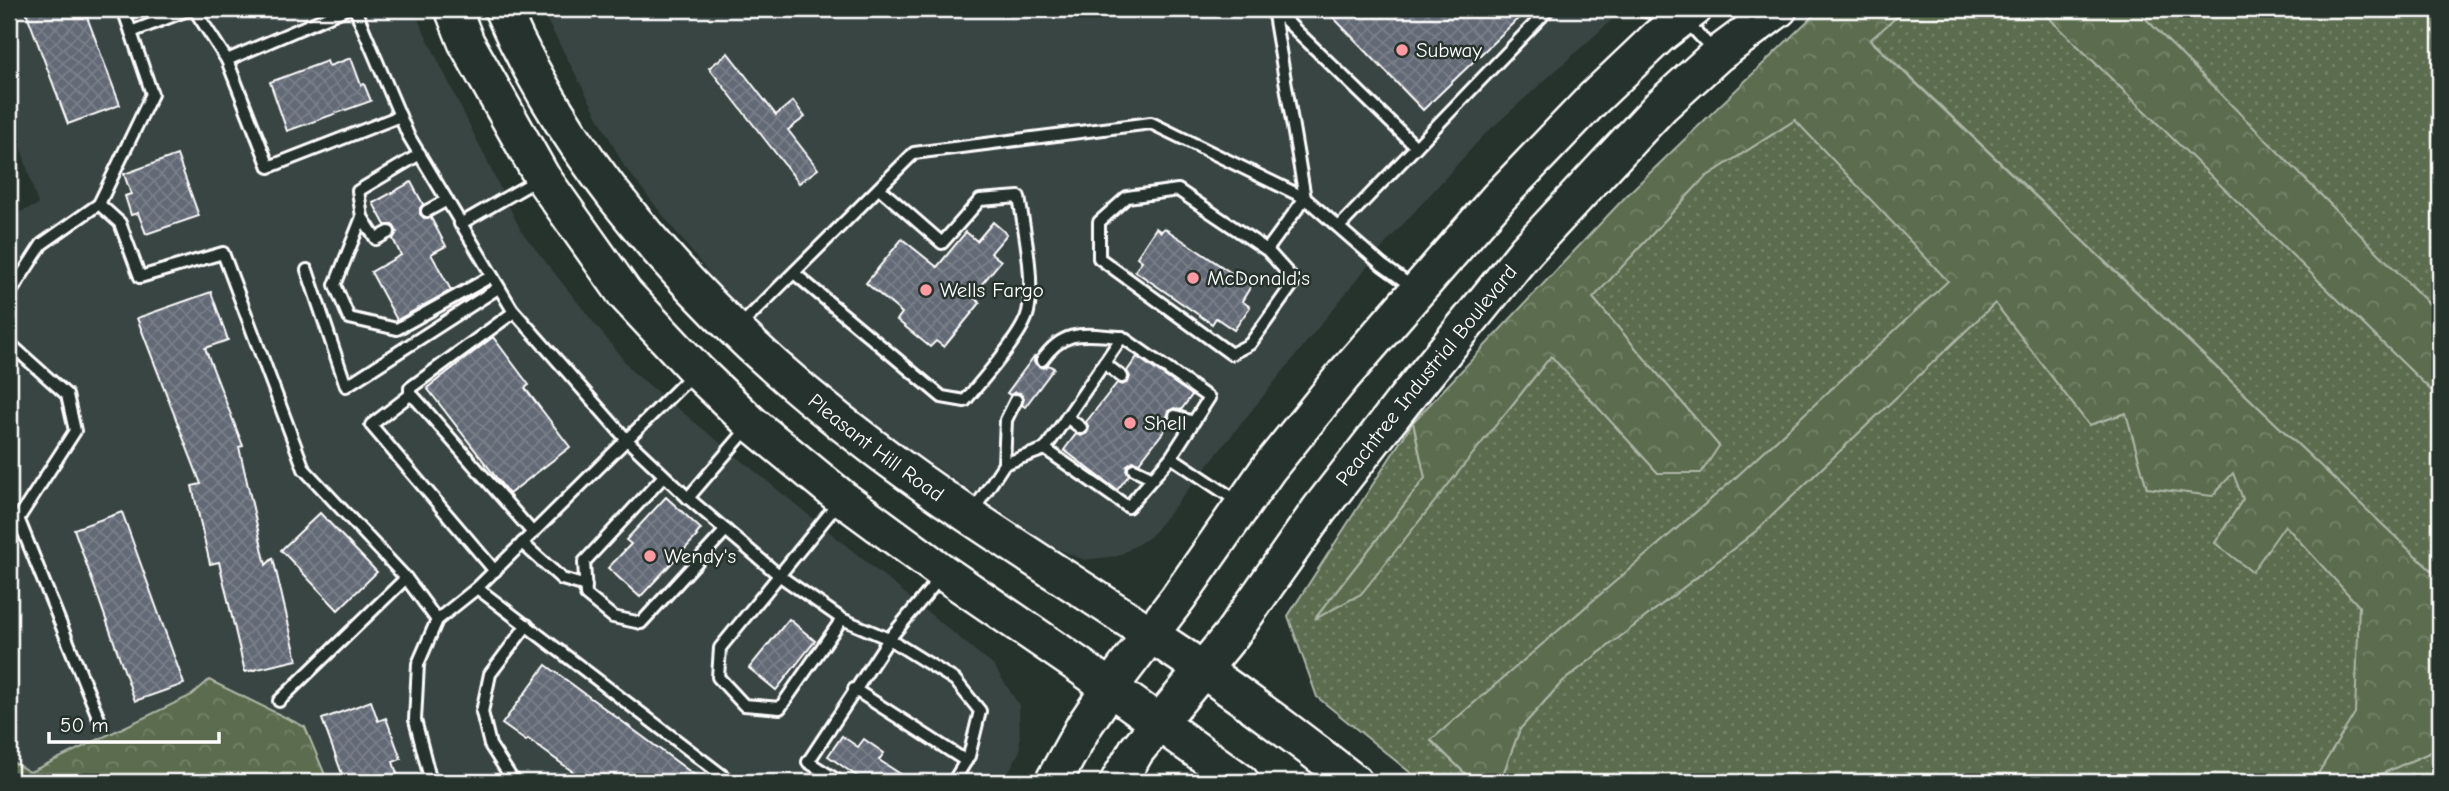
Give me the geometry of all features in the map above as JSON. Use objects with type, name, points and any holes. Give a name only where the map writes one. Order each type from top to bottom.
[{"type":"highway","points":[[453,9],[466,42],[542,177],[625,293],[697,371],[752,424],[842,498],[1241,782]]},
{"type":"highway","name":"Pleasant Hill Road","points":[[502,9],[568,132],[650,240],[736,330],[786,376],[873,447],[971,516],[1202,669],[1354,782]]},
{"type":"highway","name":"Peachtree Industrial Boulevard","points":[[1118,782],[1136,751],[1232,634],[1319,510],[1526,251],[1661,106],[1717,55],[1779,9]]},
{"type":"highway","points":[[1053,782],[1084,726],[1109,689],[1300,428],[1499,197],[1593,99],[1685,12]]},
{"type":"lane","points":[[9,295],[42,244],[99,204],[152,94],[123,9]]},
{"type":"lane","points":[[131,32],[192,9],[227,60],[270,167],[400,116]]},
{"type":"lane","points":[[227,60],[346,9]]},
{"type":"lane","points":[[355,9],[400,116],[498,288],[514,312],[627,440],[688,498],[780,576],[842,620],[889,639],[955,680],[979,711],[966,761],[953,782]]},
{"type":"lane","points":[[1273,9],[1416,147]]},
{"type":"lane","points":[[1267,250],[1305,198],[1273,9]]},
{"type":"lane","points":[[1339,227],[1549,9]]},
{"type":"lane","points":[[1635,9],[1685,12],[1717,55]]},
{"type":"lane","points":[[736,330],[914,153],[1151,123],[1305,198],[1382,265],[1418,291]]},
{"type":"lane","points":[[389,232],[376,239],[362,217],[358,191],[420,154]]},
{"type":"lane","points":[[460,224],[542,177]]},
{"type":"lane","points":[[793,274],[942,397],[965,401],[1008,349],[1028,313],[1029,266],[1019,197],[981,200],[942,243],[879,188]]},
{"type":"lane","points":[[1178,190],[1267,250],[1295,281],[1250,344],[1231,354],[1100,258],[1099,222],[1127,197],[1178,190]]},
{"type":"lane","points":[[427,211],[447,201]]},
{"type":"lane","points":[[99,204],[120,223],[140,277],[223,253],[304,469],[406,578],[437,620]]},
{"type":"lane","points":[[362,217],[335,285],[349,318],[397,329],[492,276]]},
{"type":"lane","points":[[307,270],[345,386],[498,288]]},
{"type":"lane","points":[[514,312],[410,388],[410,395],[533,533]]},
{"type":"lane","points":[[1042,360],[1054,344],[1078,334],[1122,337],[1209,398],[1171,457],[1128,507],[1045,449]]},
{"type":"lane","points":[[1003,464],[1045,449],[1122,337]]},
{"type":"lane","points":[[9,343],[66,395],[75,431],[9,533]]},
{"type":"lane","points":[[1104,363],[1122,377]]},
{"type":"lane","points":[[431,782],[415,720],[418,664],[437,620],[495,571],[697,371]]},
{"type":"lane","points":[[410,395],[371,425],[495,571]]},
{"type":"lane","points":[[971,516],[1003,464],[1006,420],[1016,400]]},
{"type":"lane","points":[[1175,416],[1193,422]]},
{"type":"lane","points":[[1067,417],[1081,428]]},
{"type":"lane","points":[[688,498],[752,424]]},
{"type":"lane","points":[[1171,457],[1243,505]]},
{"type":"lane","points":[[1134,469],[1153,478]]},
{"type":"lane","points":[[664,475],[584,562],[586,594],[613,617],[641,623],[726,530]]},
{"type":"lane","points":[[842,498],[720,648],[718,677],[744,705],[780,708],[842,620]]},
{"type":"lane","points":[[18,518],[99,719]]},
{"type":"lane","points":[[523,543],[562,579],[586,586]]},
{"type":"lane","points":[[840,782],[808,762],[889,639],[944,573]]},
{"type":"lane","points":[[279,701],[406,578]]},
{"type":"lane","points":[[477,588],[731,782]]},
{"type":"lane","points":[[518,782],[513,779],[490,745],[482,712],[490,674],[527,625]]},
{"type":"lane","points":[[855,689],[966,761]]},
{"type":"shaded area","points":[[9,9],[413,9],[521,231],[633,372],[994,666],[1019,705],[1020,751],[1003,782],[328,782],[305,727],[209,680],[193,694],[30,772],[9,760],[9,216],[38,205],[9,107]]},
{"type":"shaded area","points":[[541,9],[1624,9],[1484,135],[1387,242],[1150,537],[1118,556],[1084,560],[1051,546],[830,395],[725,294],[624,166]]},
{"type":"green space","points":[[1820,9],[1906,9],[1870,40],[2440,579],[2440,748],[2379,775],[2313,782],[2355,713],[2359,606],[2285,525],[2252,572],[2215,543],[2243,499],[2233,473],[2212,496],[2147,488],[2126,413],[2089,425],[1995,303],[1756,531],[1562,682],[1520,729],[1500,782],[1474,782],[1431,740],[1732,481],[1948,281],[1795,120],[1704,178],[1593,298],[1719,446],[1701,473],[1658,473],[1551,356],[1361,594],[1315,619],[1425,478],[1413,422],[1630,192]]},
{"type":"green space","points":[[1906,9],[2040,9],[2440,399],[2440,579],[1870,39]]},
{"type":"green space","points":[[2040,9],[2136,9],[2440,315],[2440,399]]},
{"type":"green space","points":[[2136,9],[2440,9],[2440,315]]},
{"type":"green space","points":[[1795,120],[1949,281],[1732,481],[1431,741],[1474,782],[1422,782],[1317,697],[1288,616],[1413,422],[1425,478],[1316,617],[1509,409],[1551,356],[1658,473],[1719,446],[1593,298],[1704,178]]},
{"type":"green space","points":[[1995,303],[2089,425],[2126,413],[2147,488],[2233,472],[2243,499],[2215,543],[2285,525],[2359,606],[2356,713],[2314,781],[2379,775],[2440,748],[2440,782],[1500,782],[1520,729],[1562,682],[1756,531]]},
{"type":"green space","points":[[209,680],[305,727],[328,782],[9,782],[9,760],[30,772],[192,695]]},
{"type":"building","points":[[25,9],[84,9],[120,105],[68,124]]},
{"type":"building","points":[[1325,9],[1528,9],[1423,110]]},
{"type":"building","points":[[728,53],[776,115],[793,101],[805,117],[788,130],[818,169],[799,183],[709,68]]},
{"type":"building","points":[[351,58],[361,85],[364,84],[371,101],[287,131],[270,82],[327,61],[329,66]]},
{"type":"building","points":[[177,155],[199,216],[146,234],[138,213],[131,215],[125,196],[131,194],[124,174]]},
{"type":"building","points":[[411,182],[423,204],[420,214],[424,218],[431,218],[446,246],[431,254],[451,290],[397,320],[371,272],[401,255],[393,239],[397,232],[393,225],[385,225],[373,203]]},
{"type":"building","name":"Wells Fargo","points":[[993,222],[1007,234],[991,253],[1001,261],[972,296],[980,303],[944,347],[936,341],[930,347],[897,320],[902,313],[866,283],[902,239],[937,267],[966,232],[977,241]]},
{"type":"building","name":"McDonald's","points":[[1156,228],[1161,232],[1164,228],[1251,286],[1242,301],[1250,307],[1234,330],[1216,318],[1212,324],[1135,271],[1142,261],[1137,257]]},
{"type":"building","points":[[211,292],[228,340],[205,348],[243,446],[239,447],[266,565],[273,558],[297,660],[245,672],[219,562],[210,564],[192,486],[201,484],[137,318]]},
{"type":"building","points":[[493,337],[529,385],[525,388],[570,447],[509,494],[427,388]]},
{"type":"building","points":[[1035,355],[1034,362],[1038,366],[1044,368],[1048,365],[1054,368],[1025,407],[1022,405],[1024,399],[1020,393],[1007,393]]},
{"type":"building","points":[[1137,357],[1192,395],[1181,410],[1174,408],[1169,411],[1167,417],[1171,422],[1139,463],[1133,461],[1127,465],[1129,475],[1117,490],[1064,450],[1076,434],[1081,436],[1087,433],[1089,428],[1086,422],[1117,383],[1122,385],[1128,382],[1130,377],[1127,371]]},
{"type":"building","name":"Wendy's","points":[[666,497],[701,529],[640,597],[608,568],[631,544],[626,540]]},
{"type":"building","points":[[122,512],[184,684],[135,701],[74,529]]},
{"type":"building","points":[[320,513],[377,572],[338,610],[281,550]]},
{"type":"building","points":[[789,619],[815,641],[776,690],[749,668]]},
{"type":"building","points":[[546,665],[704,782],[587,782],[528,739],[526,741],[502,724]]},
{"type":"building","points":[[371,701],[378,721],[386,718],[401,759],[393,762],[400,782],[345,782],[322,719]]},
{"type":"building","points":[[842,736],[858,747],[864,739],[884,753],[879,760],[913,782],[866,782],[858,777],[828,756]]},
{"type":"waterway","points":[[105,782],[119,782]]},
{"type":"place","name":"Subway","points":[[1402,50]]},
{"type":"place","name":"McDonald's","points":[[1193,278]]},
{"type":"place","name":"Wells Fargo","points":[[926,290]]},
{"type":"place","name":"Shell","points":[[1130,423]]},
{"type":"place","name":"Wendy's","points":[[650,556]]}]
